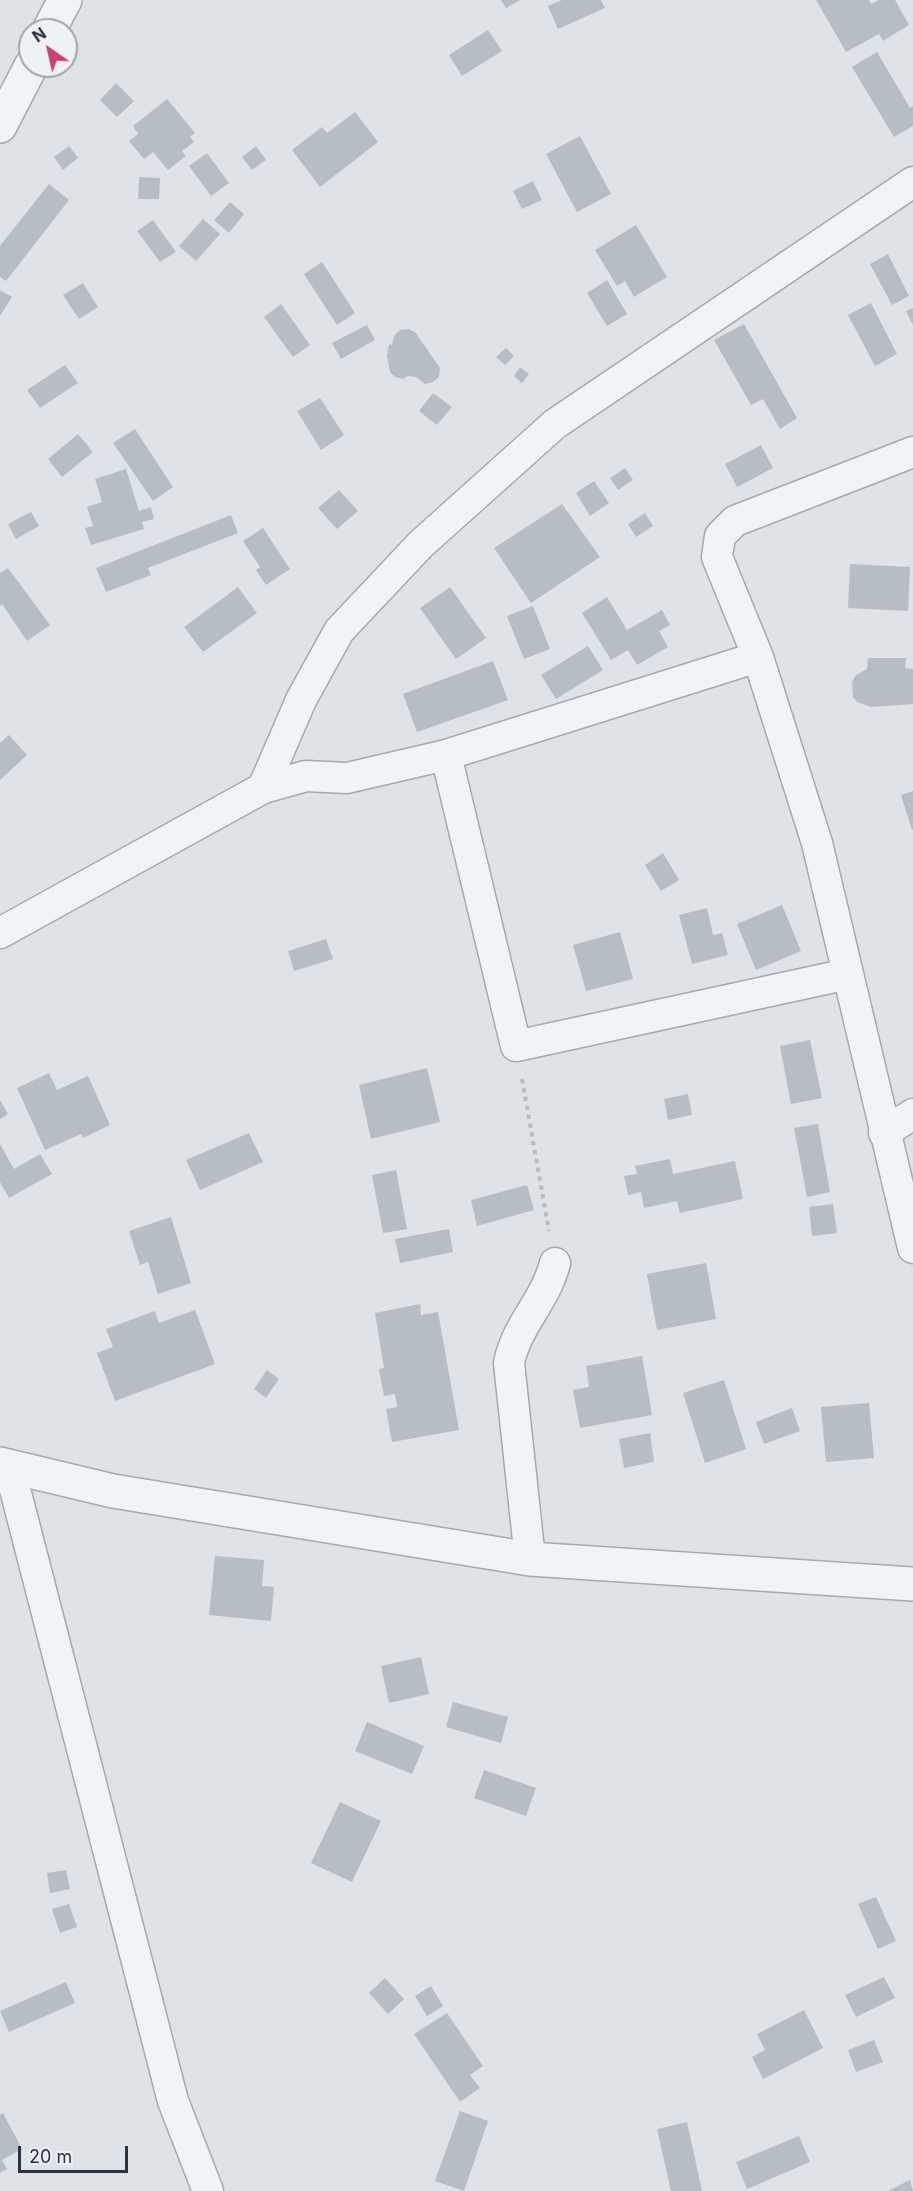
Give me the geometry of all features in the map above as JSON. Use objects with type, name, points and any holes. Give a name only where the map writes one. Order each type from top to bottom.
[{"type":"street","points":[[55,18],[65,0]]},
{"type":"street","points":[[0,126],[16,84]]},
{"type":"street","points":[[263,789],[301,700],[339,631],[421,544],[555,424],[913,182]]},
{"type":"street","points":[[913,453],[735,521],[720,536],[717,557],[758,657],[817,843],[913,1248]]},
{"type":"street","points":[[0,933],[263,789],[306,777],[347,778],[446,755],[758,657]]},
{"type":"street","points":[[446,755],[516,1046],[848,974]]},
{"type":"street","points":[[885,1133],[913,1114]]},
{"type":"street","points":[[530,1559],[509,1363],[512,1346],[546,1288],[555,1263]]},
{"type":"street","points":[[208,2191],[174,2101],[4,1465],[113,1491],[530,1559],[913,1584]]},
{"type":"path","points":[[516,1046],[555,1263]]},
{"type":"building","points":[[501,0],[520,0],[506,8]]},
{"type":"building","points":[[562,0],[601,0],[605,8],[558,29],[548,6]]},
{"type":"building","points":[[816,0],[869,0],[871,4],[879,0],[895,0],[909,25],[883,41],[879,34],[846,52]]},
{"type":"building","points":[[488,30],[502,51],[462,76],[449,55]]},
{"type":"building","points":[[877,52],[910,108],[913,106],[913,126],[894,137],[852,67]]},
{"type":"building","points":[[116,83],[134,101],[117,117],[100,100]]},
{"type":"building","points":[[167,99],[195,133],[190,137],[194,142],[182,151],[186,156],[168,170],[153,152],[144,159],[129,141],[138,134],[133,126]]},
{"type":"building","points":[[355,112],[378,142],[320,187],[292,150],[322,127],[327,133]]},
{"type":"building","points":[[580,136],[611,194],[577,212],[546,154]]},
{"type":"building","points":[[69,146],[78,158],[63,170],[54,157]]},
{"type":"building","points":[[256,146],[266,160],[252,170],[242,157]]},
{"type":"building","points":[[207,153],[229,183],[211,196],[189,166]]},
{"type":"building","points":[[139,177],[160,178],[159,199],[138,199]]},
{"type":"building","points":[[533,181],[542,200],[522,209],[513,191]]},
{"type":"building","points":[[49,184],[69,200],[6,281],[0,277],[0,246]]},
{"type":"building","points":[[230,202],[244,214],[229,233],[214,220]]},
{"type":"building","points":[[203,219],[220,234],[196,261],[179,246]]},
{"type":"building","points":[[153,220],[176,252],[160,262],[137,231]]},
{"type":"building","points":[[636,225],[667,277],[634,297],[625,281],[617,286],[595,250]]},
{"type":"building","points":[[888,254],[909,296],[892,305],[870,264]]},
{"type":"building","points":[[322,262],[355,313],[337,325],[304,274]]},
{"type":"building","points":[[607,280],[627,314],[607,326],[587,293]]},
{"type":"building","points":[[83,283],[98,307],[79,319],[63,295]]},
{"type":"building","points":[[0,290],[12,297],[0,316]]},
{"type":"building","points":[[871,303],[897,354],[875,366],[848,315]]},
{"type":"building","points":[[281,304],[310,345],[293,357],[264,317]]},
{"type":"building","points":[[913,308],[913,325],[906,311]]},
{"type":"building","points":[[744,324],[797,418],[780,429],[763,399],[751,405],[714,340]]},
{"type":"building","points":[[367,325],[375,340],[341,359],[332,343]]},
{"type":"building","points":[[408,329],[415,332],[440,368],[439,377],[433,382],[425,384],[416,377],[408,376],[403,379],[395,377],[390,372],[387,356],[389,344],[392,345],[394,336],[400,330]]},
{"type":"building","points":[[506,348],[514,356],[505,365],[496,357]]},
{"type":"building","points":[[65,365],[78,383],[40,408],[27,390]]},
{"type":"building","points":[[520,367],[529,374],[522,383],[514,376]]},
{"type":"building","points":[[433,393],[452,407],[437,425],[419,411]]},
{"type":"building","points":[[320,398],[344,435],[321,450],[297,411]]},
{"type":"building","points":[[135,429],[173,487],[153,501],[113,443]]},
{"type":"building","points":[[78,434],[93,452],[62,477],[48,459]]},
{"type":"building","points":[[761,445],[773,468],[737,487],[725,464]]},
{"type":"building","points":[[625,468],[633,480],[618,490],[610,478]]},
{"type":"building","points":[[126,469],[139,511],[151,507],[154,519],[142,522],[144,529],[91,545],[85,528],[93,526],[87,507],[102,502],[95,479]]},
{"type":"building","points":[[594,481],[609,503],[590,516],[576,493]]},
{"type":"building","points":[[339,490],[358,511],[337,529],[318,508]]},
{"type":"building","points":[[562,504],[600,557],[531,603],[494,548]]},
{"type":"building","points":[[31,512],[39,526],[16,539],[8,524]]},
{"type":"building","points":[[645,513],[653,526],[636,537],[628,524]]},
{"type":"building","points":[[231,515],[238,533],[148,568],[151,575],[106,592],[96,568]]},
{"type":"building","points":[[263,528],[290,569],[266,585],[256,570],[260,567],[243,541]]},
{"type":"building","points":[[850,564],[910,567],[908,611],[848,608]]},
{"type":"building","points":[[8,568],[50,625],[27,641],[2,604],[0,606],[0,573]]},
{"type":"building","points":[[238,587],[257,613],[203,652],[184,627]]},
{"type":"building","points":[[450,587],[486,638],[456,659],[420,608]]},
{"type":"building","points":[[607,597],[627,630],[662,610],[670,625],[659,631],[668,647],[637,665],[628,650],[611,660],[582,613]]},
{"type":"building","points":[[533,606],[550,649],[524,659],[507,616]]},
{"type":"building","points":[[588,646],[603,670],[556,699],[541,675]]},
{"type":"building","points":[[868,658],[906,658],[905,668],[913,669],[913,704],[871,707],[857,702],[853,697],[852,682],[856,675],[867,669]]},
{"type":"building","points":[[493,661],[508,700],[417,732],[403,694]]},
{"type":"building","points":[[9,735],[27,755],[0,780],[0,743]]},
{"type":"building","points":[[913,791],[913,830],[912,830],[901,795]]},
{"type":"building","points":[[663,853],[679,880],[661,891],[645,865]]},
{"type":"building","points":[[782,905],[801,951],[756,970],[737,924]]},
{"type":"building","points":[[707,908],[713,935],[722,933],[728,955],[692,964],[679,915]]},
{"type":"building","points":[[620,932],[633,979],[586,991],[573,945]]},
{"type":"building","points":[[326,939],[333,959],[294,971],[288,951]]},
{"type":"building","points":[[810,1040],[822,1098],[791,1104],[780,1046]]},
{"type":"building","points":[[427,1068],[440,1122],[371,1139],[359,1085]]},
{"type":"building","points":[[49,1073],[57,1090],[88,1076],[110,1125],[83,1138],[81,1134],[45,1150],[17,1088]]},
{"type":"building","points":[[688,1094],[692,1115],[668,1120],[664,1099]]},
{"type":"building","points":[[0,1100],[8,1114],[0,1119]]},
{"type":"building","points":[[818,1124],[830,1192],[807,1197],[794,1128]]},
{"type":"building","points":[[249,1133],[263,1162],[200,1190],[186,1160]]},
{"type":"building","points":[[0,1144],[14,1169],[40,1154],[52,1174],[9,1198],[0,1182]]},
{"type":"building","points":[[670,1159],[673,1174],[735,1161],[743,1199],[680,1213],[677,1201],[644,1208],[641,1192],[628,1195],[624,1176],[637,1174],[635,1166]]},
{"type":"building","points":[[396,1170],[407,1229],[383,1233],[372,1175]]},
{"type":"building","points":[[527,1185],[534,1210],[477,1226],[471,1200]]},
{"type":"building","points":[[833,1204],[837,1233],[812,1236],[809,1207]]},
{"type":"building","points":[[171,1217],[191,1283],[158,1294],[148,1262],[140,1265],[129,1231]]},
{"type":"building","points":[[449,1229],[453,1252],[400,1263],[395,1239]]},
{"type":"building","points":[[706,1263],[716,1319],[657,1330],[647,1274]]},
{"type":"building","points":[[420,1304],[421,1315],[438,1312],[459,1430],[392,1442],[386,1409],[397,1407],[395,1394],[384,1396],[379,1369],[384,1368],[375,1313]]},
{"type":"building","points":[[195,1310],[215,1364],[115,1401],[97,1353],[113,1347],[106,1329],[155,1311],[159,1323]]},
{"type":"building","points":[[642,1356],[652,1415],[580,1428],[573,1390],[589,1387],[586,1366]]},
{"type":"building","points":[[267,1370],[279,1379],[266,1398],[254,1389]]},
{"type":"building","points":[[724,1380],[746,1449],[705,1463],[683,1393]]},
{"type":"building","points":[[869,1403],[874,1458],[826,1462],[821,1407]]},
{"type":"building","points":[[792,1408],[800,1431],[764,1444],[756,1422]]},
{"type":"building","points":[[650,1433],[654,1462],[624,1468],[619,1439]]},
{"type":"building","points":[[215,1556],[264,1560],[262,1586],[274,1587],[271,1621],[209,1615]]},
{"type":"building","points":[[421,1657],[429,1694],[389,1703],[381,1666]]},
{"type":"building","points":[[453,1702],[508,1717],[501,1743],[446,1727]]},
{"type":"building","points":[[367,1722],[424,1746],[412,1774],[355,1751]]},
{"type":"building","points":[[484,1770],[536,1788],[526,1816],[474,1798]]},
{"type":"building","points":[[340,1802],[381,1821],[352,1882],[311,1863]]},
{"type":"building","points":[[66,1870],[70,1889],[50,1893],[47,1873]]},
{"type":"building","points":[[876,1897],[896,1941],[878,1949],[858,1904]]},
{"type":"building","points":[[69,1904],[77,1927],[60,1933],[52,1909]]},
{"type":"building","points":[[884,1977],[895,1998],[856,2017],[845,1995]]},
{"type":"building","points":[[385,1978],[404,1999],[388,2014],[369,1993]]},
{"type":"building","points":[[66,1982],[75,2003],[9,2032],[0,2011]]},
{"type":"building","points":[[431,1986],[443,2006],[427,2016],[415,1996]]},
{"type":"building","points":[[804,2010],[823,2048],[763,2079],[752,2057],[765,2050],[757,2034]]},
{"type":"building","points":[[447,2013],[483,2066],[470,2075],[480,2088],[460,2102],[414,2034]]},
{"type":"building","points":[[874,2040],[883,2062],[856,2072],[848,2050]]},
{"type":"building","points":[[460,2111],[488,2121],[464,2191],[435,2181]]},
{"type":"building","points":[[3,2113],[22,2149],[2,2160],[7,2169],[0,2173],[0,2115]]},
{"type":"building","points":[[687,2122],[702,2191],[671,2191],[657,2129]]},
{"type":"building","points":[[799,2136],[810,2162],[747,2189],[736,2162]]},
{"type":"building","points":[[910,2180],[913,2191],[888,2191]]}]
